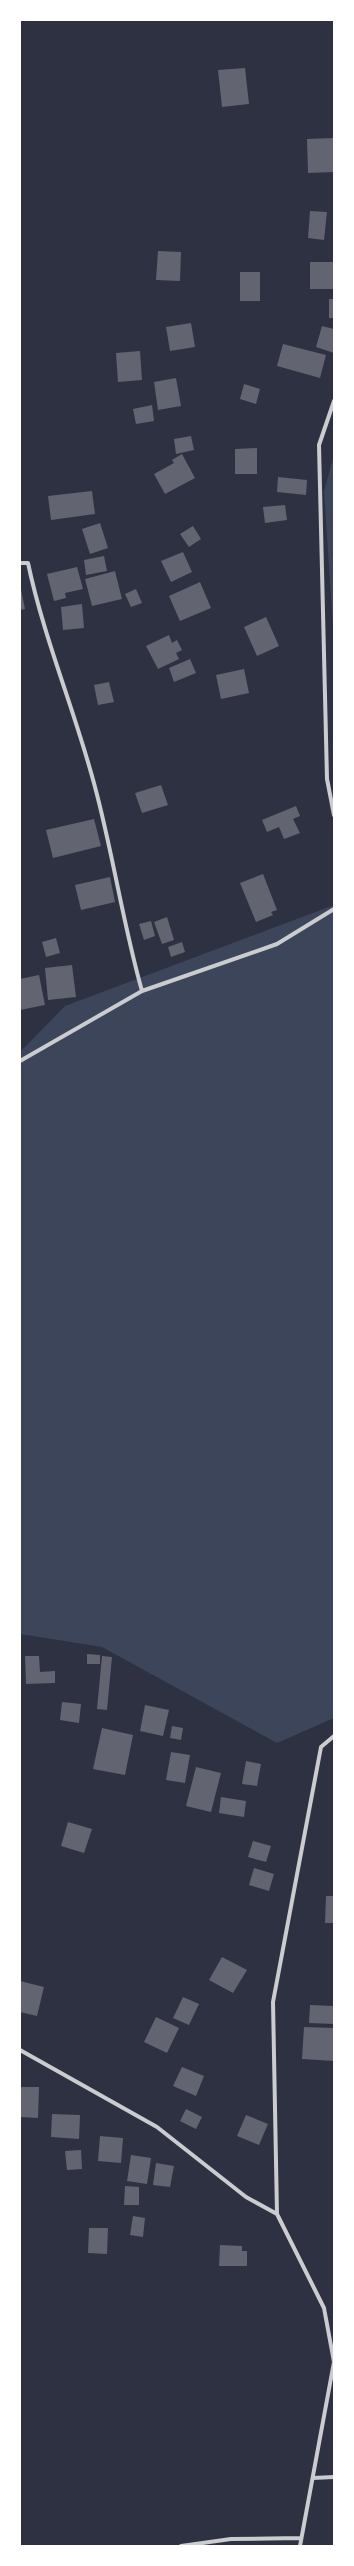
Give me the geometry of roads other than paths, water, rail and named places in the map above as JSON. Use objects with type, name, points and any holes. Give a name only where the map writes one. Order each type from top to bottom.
[{"type":"street","points":[[334,401],[319,445],[327,779],[334,815]]},
{"type":"street","points":[[20,563],[28,563],[39,612],[56,657],[95,787],[130,948],[142,991]]},
{"type":"street","points":[[20,1061],[142,991],[277,944],[334,909]]},
{"type":"street","points":[[300,2546],[300,2538],[313,2478],[334,2362],[324,2308],[277,2214],[273,2002],[321,1746],[334,1736]]},
{"type":"street","points":[[20,2050],[157,2127],[246,2197],[277,2214]]},
{"type":"street","points":[[313,2478],[334,2477]]},
{"type":"street","points":[[181,2546],[231,2539],[300,2538]]}]
